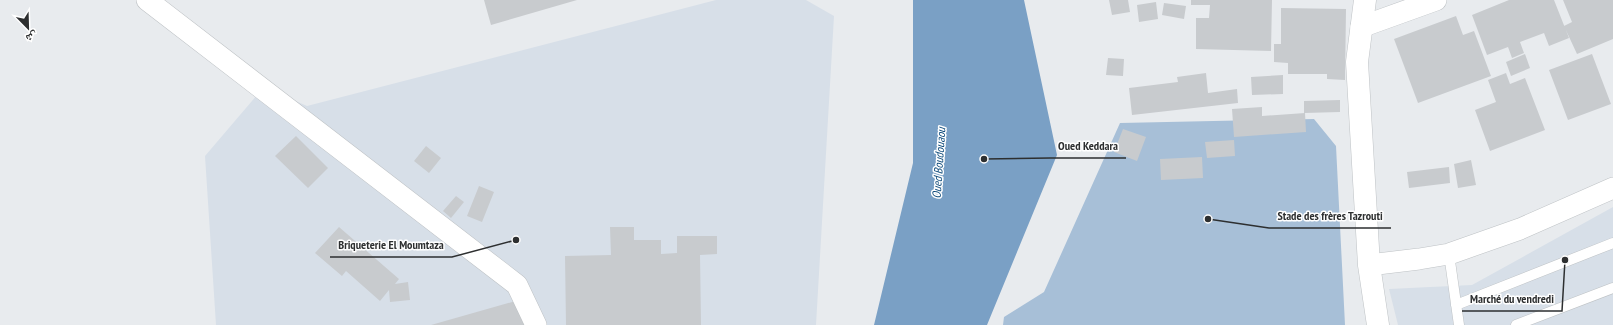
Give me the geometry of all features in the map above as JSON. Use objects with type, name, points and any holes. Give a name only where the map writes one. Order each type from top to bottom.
[{"type":"main road","points":[[1365,0],[1357,62],[1369,265],[1378,325]]},
{"type":"street","points":[[146,0],[517,285],[536,325]]},
{"type":"street","points":[[1361,27],[1436,0]]},
{"type":"street","points":[[1369,265],[1419,260],[1449,254],[1520,229],[1613,188]]},
{"type":"lane","points":[[1456,305],[1613,243]]},
{"type":"lane","points":[[1449,254],[1459,325]]},
{"type":"lane","points":[[1516,325],[1613,288]]},
{"type":"shaded area","points":[[716,0],[806,0],[834,16],[816,325],[216,325],[205,156],[264,87],[307,106]]},
{"type":"shaded area","points":[[1314,119],[1336,146],[1345,325],[1003,325],[1004,317],[1044,292],[1120,123]]},
{"type":"shaded area","points":[[1613,207],[1613,325],[1398,325],[1389,289],[1472,285]]},
{"type":"water","name":"Oued Boudouaou","points":[[913,0],[1024,0],[1057,155],[987,325],[874,325],[913,163]]},
{"type":"building","points":[[484,0],[577,0],[491,25]]},
{"type":"building","points":[[1109,0],[1128,0],[1130,12],[1112,15]]},
{"type":"building","points":[[1191,0],[1272,0],[1271,51],[1196,49],[1196,18],[1209,18],[1210,5],[1191,5]]},
{"type":"building","points":[[1509,0],[1554,0],[1569,38],[1549,46],[1544,33],[1520,42],[1524,53],[1512,58],[1508,47],[1487,55],[1472,15]]},
{"type":"building","points":[[1563,0],[1613,0],[1613,39],[1577,54],[1564,26],[1572,22]]},
{"type":"building","points":[[1156,2],[1158,19],[1139,22],[1137,5]]},
{"type":"building","points":[[1164,3],[1186,6],[1184,19],[1162,15]]},
{"type":"building","points":[[1281,8],[1346,9],[1345,80],[1327,79],[1327,74],[1288,74],[1288,63],[1274,62],[1274,44],[1281,44]]},
{"type":"building","points":[[1456,16],[1463,35],[1474,31],[1491,76],[1418,103],[1394,39]]},
{"type":"building","points":[[1525,54],[1530,68],[1511,76],[1506,62]]},
{"type":"building","points":[[1592,54],[1611,104],[1568,120],[1549,70]]},
{"type":"building","points":[[1108,58],[1124,59],[1123,76],[1106,75]]},
{"type":"building","points":[[1206,73],[1208,93],[1237,89],[1238,103],[1132,115],[1129,88],[1178,82],[1177,77]]},
{"type":"building","points":[[1506,73],[1510,84],[1525,78],[1545,130],[1490,151],[1475,110],[1496,102],[1488,80]]},
{"type":"building","points":[[1283,75],[1283,94],[1252,95],[1251,77]]},
{"type":"building","points":[[1340,100],[1340,112],[1304,113],[1304,101]]},
{"type":"building","points":[[1262,107],[1262,116],[1305,113],[1306,132],[1234,137],[1232,109]]},
{"type":"building","points":[[1123,129],[1146,137],[1137,161],[1114,152]]},
{"type":"building","points":[[296,136],[328,168],[308,188],[275,156]]},
{"type":"building","points":[[1234,140],[1235,156],[1207,158],[1205,142]]},
{"type":"building","points":[[426,146],[441,158],[429,173],[414,161]]},
{"type":"building","points":[[1202,157],[1203,178],[1161,180],[1160,159]]},
{"type":"building","points":[[1471,160],[1476,185],[1458,188],[1454,164]]},
{"type":"building","points":[[1449,167],[1450,183],[1409,188],[1407,172]]},
{"type":"building","points":[[479,186],[494,192],[482,222],[467,216]]},
{"type":"building","points":[[456,196],[464,202],[451,218],[443,211]]},
{"type":"building","points":[[339,227],[399,279],[395,284],[408,282],[410,300],[390,302],[389,290],[380,301],[346,271],[342,276],[315,253]]},
{"type":"building","points":[[610,227],[634,227],[634,240],[661,240],[661,254],[677,253],[677,236],[717,236],[717,254],[700,255],[701,325],[566,325],[565,256],[611,255]]},
{"type":"building","points":[[519,300],[525,325],[431,325]]},
{"type":"place","name":"Oued Keddara","points":[[984,159]]},
{"type":"place","name":"Stade des frères Tazrouti","points":[[1208,219]]},
{"type":"place","name":"Briqueterie El Moumtaza","points":[[516,240]]},
{"type":"place","name":"Marché du vendredi","points":[[1565,260]]}]
